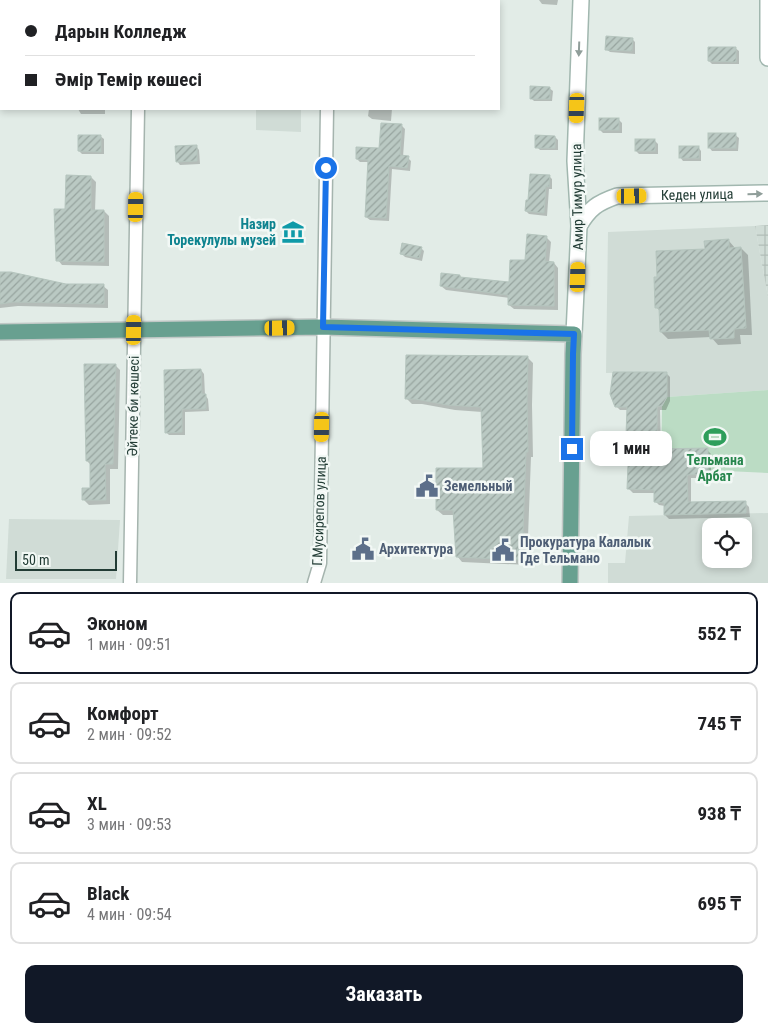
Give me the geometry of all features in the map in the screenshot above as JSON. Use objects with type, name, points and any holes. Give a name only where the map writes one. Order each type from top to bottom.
[{"type":"main road","name":"Амир Тимур улица","points":[[574,334],[579,226],[575,161],[581,0]]},
{"type":"main road","points":[[768,0],[768,58]]},
{"type":"main road","name":"Кеден улица","points":[[579,226],[587,212],[599,202],[617,196],[768,193]]},
{"type":"main road","points":[[0,332],[323,327],[574,334],[570,583]]},
{"type":"street","name":"Әйтеке би көшесі","points":[[130,583],[138,110]]},
{"type":"street","name":"Г.Мусирепов улица","points":[[314,583],[320,563],[327,110]]},
{"type":"shaded area","points":[[256,110],[301,110],[301,132],[256,130]]},
{"type":"shaded area","points":[[768,225],[768,297],[755,226]]},
{"type":"shaded area","points":[[755,226],[768,297],[768,390],[667,397],[667,372],[606,373],[608,232]]},
{"type":"shaded area","points":[[768,513],[768,583],[608,583],[608,563],[625,563],[629,516]]},
{"type":"shaded area","points":[[9,519],[120,520],[116,579],[6,579]]},
{"type":"green space","name":"Тельмана Арбат","points":[[768,390],[768,473],[661,468],[662,406],[667,397]]},
{"type":"building","points":[[606,36],[633,38],[632,51],[605,50]]},
{"type":"building","points":[[708,47],[736,47],[736,62],[708,61]]},
{"type":"building","points":[[530,86],[550,87],[550,99],[530,99]]},
{"type":"building","points":[[599,118],[619,118],[619,130],[599,130]]},
{"type":"building","points":[[381,123],[402,124],[400,155],[409,156],[407,168],[389,166],[386,218],[365,217],[368,160],[356,159],[356,147],[379,148]]},
{"type":"building","points":[[708,133],[736,133],[736,148],[708,148]]},
{"type":"building","points":[[78,135],[101,135],[101,152],[78,151]]},
{"type":"building","points":[[535,135],[555,136],[555,148],[535,148]]},
{"type":"building","points":[[635,139],[655,139],[655,151],[635,151]]},
{"type":"building","points":[[197,145],[197,161],[176,162],[175,146]]},
{"type":"building","points":[[679,146],[699,146],[699,158],[679,158]]},
{"type":"building","points":[[530,174],[550,175],[549,187],[546,186],[544,213],[525,211]]},
{"type":"building","points":[[66,175],[91,176],[91,210],[104,210],[104,262],[56,261],[54,209],[65,209]]},
{"type":"building","points":[[527,234],[547,236],[545,261],[554,262],[554,306],[508,305],[508,295],[440,286],[441,273],[509,282],[510,260],[525,260]]},
{"type":"building","points":[[729,239],[729,248],[741,247],[746,328],[734,329],[734,338],[710,339],[709,330],[660,332],[659,308],[655,308],[654,277],[657,277],[656,251],[705,249],[704,241]]},
{"type":"building","points":[[402,243],[422,247],[419,258],[400,254]]},
{"type":"building","points":[[0,272],[11,272],[66,284],[104,284],[104,304],[13,302],[0,304]]},
{"type":"building","points":[[406,355],[528,356],[528,452],[526,452],[523,532],[524,560],[456,557],[453,510],[436,510],[436,468],[483,468],[481,407],[405,399]]},
{"type":"building","points":[[84,364],[116,364],[113,464],[105,464],[106,500],[82,500],[82,488],[90,488],[90,461],[86,461]]},
{"type":"building","points":[[201,369],[202,394],[206,394],[206,409],[182,409],[182,432],[165,433],[164,370]]},
{"type":"building","points":[[613,372],[667,372],[667,397],[662,406],[657,406],[657,449],[708,448],[708,474],[687,475],[688,502],[746,501],[746,513],[664,515],[664,503],[654,502],[654,490],[627,489],[628,465],[625,465],[627,407],[615,407],[610,394]]},
{"type":"place","name":"Назир Торекулулы музей","points":[[293,232]]},
{"type":"place","name":"Тельмана Арбат","points":[[715,437]]},
{"type":"place","name":"Земельный","points":[[427,486]]},
{"type":"place","name":"Архитектура","points":[[363,549]]},
{"type":"place","name":"Прокуратура Калалык Где Тельмано","points":[[503,550]]},
{"type":"route","points":[[326,168],[323,327],[574,334],[572,449]]}]
